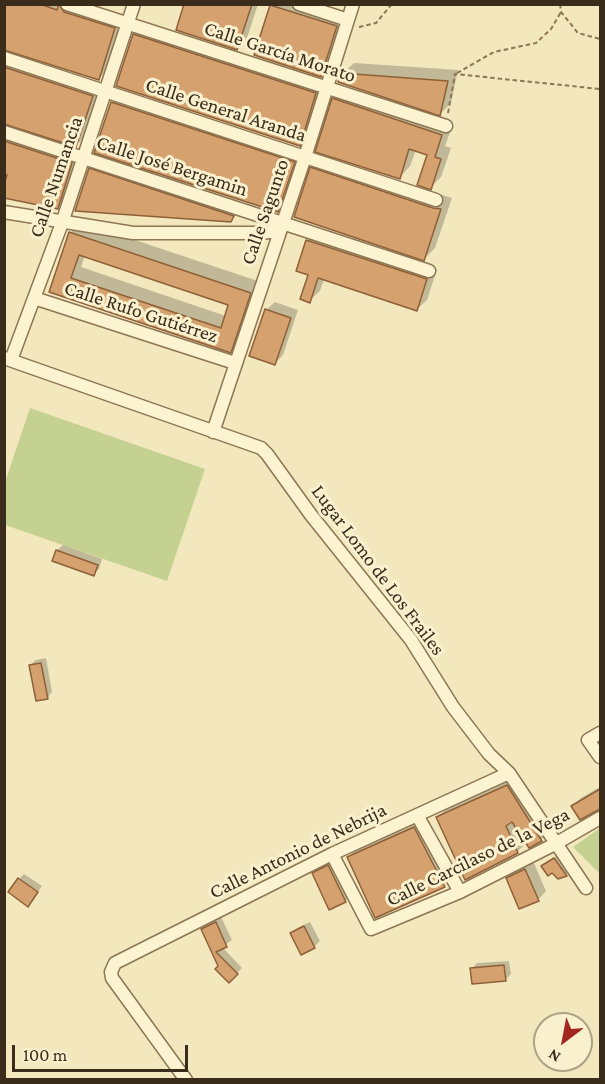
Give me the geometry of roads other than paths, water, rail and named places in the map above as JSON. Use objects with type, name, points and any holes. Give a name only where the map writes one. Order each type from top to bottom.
[{"type":"street","name":"Calle García Morato","points":[[67,4],[446,126]]},
{"type":"street","name":"Calle Numancia","points":[[8,359],[62,223],[134,4]]},
{"type":"street","points":[[299,4],[346,25]]},
{"type":"street","name":"Calle Sagunto","points":[[213,432],[305,157],[353,4]]},
{"type":"street","name":"Calle General Aranda","points":[[4,58],[436,200]]},
{"type":"street","name":"Calle José Bergamin","points":[[4,132],[429,271]]},
{"type":"street","points":[[4,212],[133,233],[255,233],[270,231],[282,223]]},
{"type":"street","points":[[237,232],[245,228],[249,222],[248,212]]},
{"type":"street","points":[[255,233],[265,241],[271,255]]},
{"type":"street","name":"Calle Rufo Gutiérrez","points":[[34,298],[235,363]]},
{"type":"street","points":[[8,359],[213,432]]},
{"type":"street","name":"Lugar Lomo de Los Frailes","points":[[213,432],[261,448],[267,454],[311,516],[411,640],[453,707],[489,754],[509,773],[586,888]]},
{"type":"street","points":[[600,733],[588,740],[600,757]]},
{"type":"street","name":"Calle Antonio de Nebrija","points":[[186,1080],[112,978],[111,972],[115,963],[332,855],[509,773]]},
{"type":"street","points":[[417,815],[460,892]]},
{"type":"street","name":"Calle Carcilaso de la Vega","points":[[332,855],[371,929],[460,892],[555,844],[600,818]]}]
